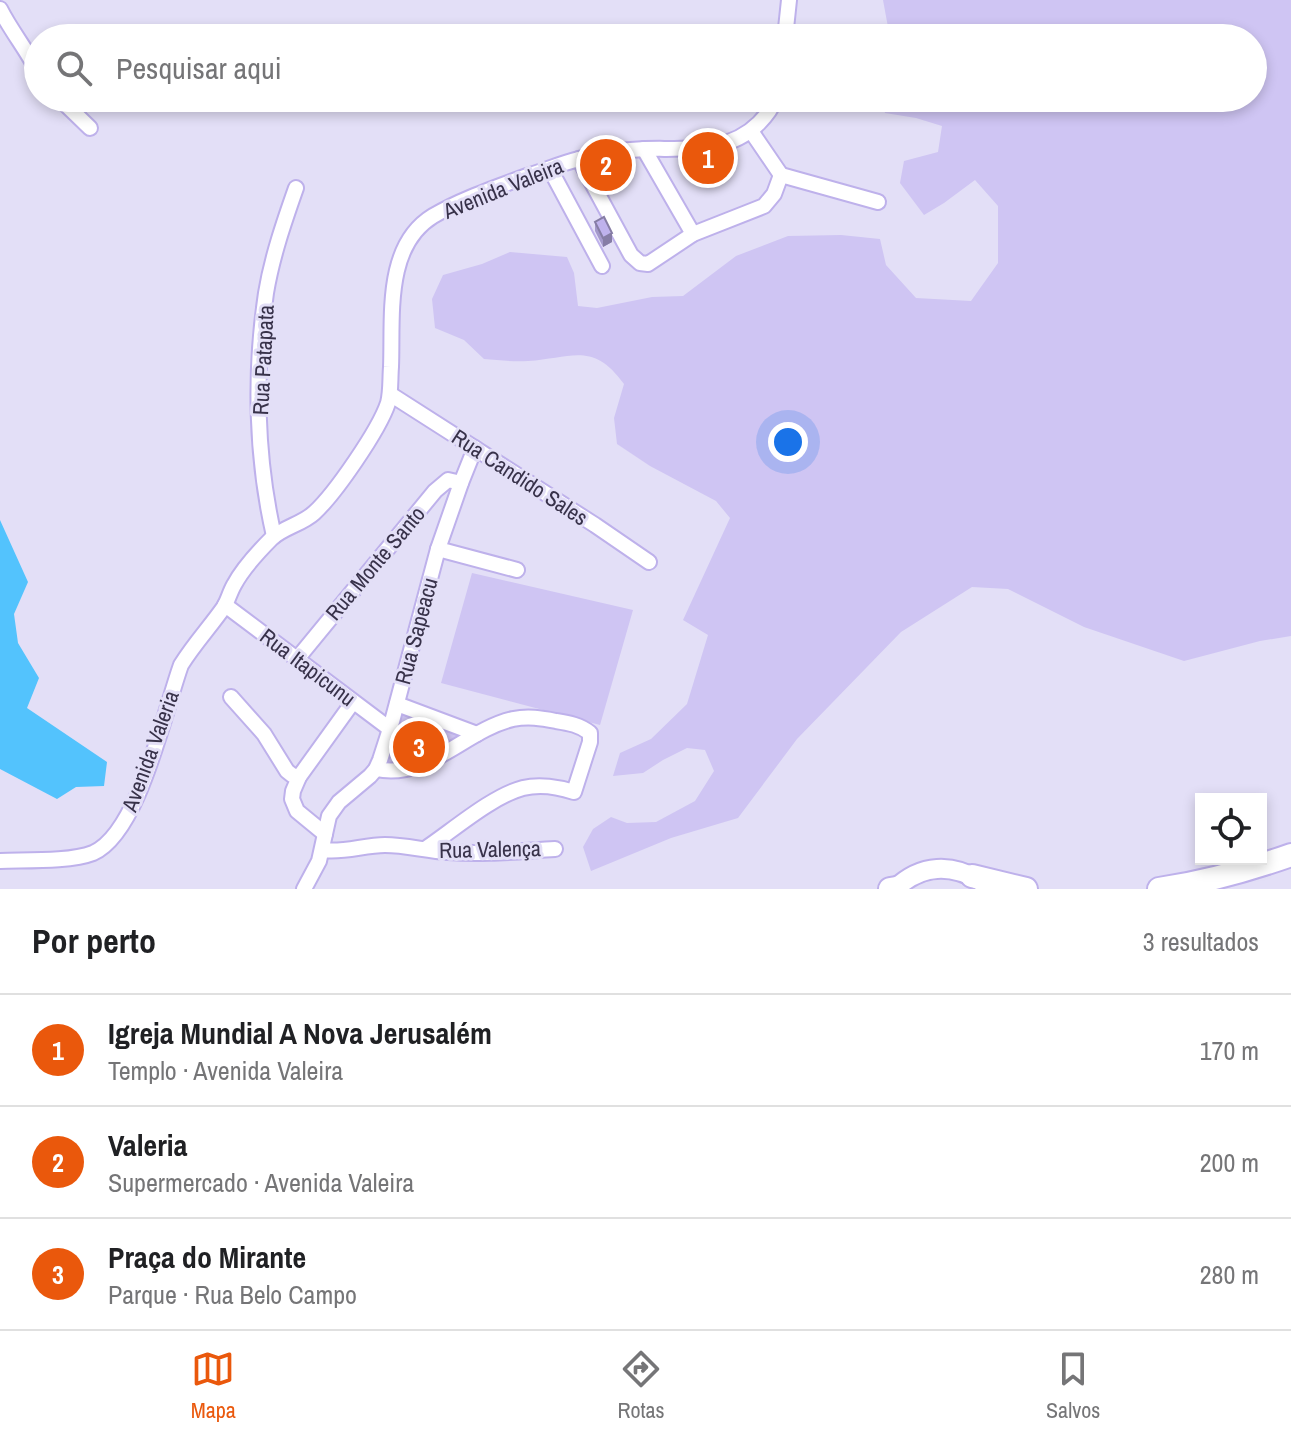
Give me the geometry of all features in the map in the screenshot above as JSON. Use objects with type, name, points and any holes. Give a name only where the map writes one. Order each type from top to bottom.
[{"type":"main road","points":[[1159,889],[1229,876],[1291,855]]},
{"type":"main road","points":[[894,889],[918,873],[951,869],[1026,889]]},
{"type":"main road","points":[[972,876],[990,889]]},
{"type":"street","points":[[786,24],[789,0]]},
{"type":"street","points":[[0,9],[24,46]]},
{"type":"street","points":[[73,112],[90,128]]},
{"type":"street","points":[[768,112],[751,131],[781,175],[878,202]]},
{"type":"street","name":"Avenida Valeira","points":[[225,605],[239,576],[274,536],[313,514],[341,480],[382,415],[390,394],[394,279],[399,258],[424,222],[489,190],[579,159],[644,149],[698,149],[720,145],[751,131]]},
{"type":"street","points":[[644,149],[693,234]]},
{"type":"street","points":[[579,159],[631,255],[640,263],[648,264],[693,234],[764,206],[774,194],[781,175]]},
{"type":"street","points":[[550,169],[602,266]]},
{"type":"street","name":"Rua Patapata","points":[[274,536],[261,448],[262,330],[274,255],[296,188]]},
{"type":"street","name":"Rua Candido Sales","points":[[390,394],[649,562]]},
{"type":"street","name":"Rua Sapeacu","points":[[304,889],[323,850],[333,809],[376,769],[390,729],[438,549],[475,448]]},
{"type":"street","name":"Rua Monte Santo","points":[[297,659],[435,491],[448,480],[461,483]]},
{"type":"street","points":[[438,549],[517,570]]},
{"type":"street","name":"Rua Itapicunu","points":[[225,605],[390,729]]},
{"type":"street","name":"Avenida Valeria","points":[[0,861],[88,855],[108,844],[137,794],[181,665],[225,605]]},
{"type":"street","points":[[231,697],[264,734],[290,774],[299,777]]},
{"type":"street","points":[[325,834],[294,806],[293,791],[299,777],[353,702]]},
{"type":"street","points":[[397,704],[477,734]]},
{"type":"street","name":"Rua Valença","points":[[425,849],[496,800],[523,788],[556,787],[574,792],[591,736],[575,724],[526,717],[504,722],[477,734]]},
{"type":"street","points":[[376,769],[395,771],[414,767],[431,761],[477,734]]},
{"type":"street","name":"Rua Valença","points":[[323,850],[344,851],[380,845],[451,853],[555,849]]},
{"type":"shaded area","points":[[883,0],[1291,0],[1291,636],[1184,661],[1084,627],[1008,589],[972,587],[901,632],[797,739],[738,818],[671,838],[591,871],[583,847],[593,829],[611,817],[627,823],[656,822],[695,801],[714,771],[705,750],[687,748],[643,773],[613,776],[620,753],[651,739],[687,704],[708,635],[683,620],[730,518],[716,501],[650,466],[617,444],[614,418],[624,384],[602,362],[581,355],[523,361],[484,359],[464,340],[435,328],[432,299],[443,275],[510,252],[567,257],[574,273],[578,306],[597,308],[652,297],[683,296],[736,256],[788,236],[841,235],[880,239],[886,265],[916,298],[971,301],[998,263],[998,206],[975,180],[924,215],[900,183],[904,161],[938,152],[942,126],[885,112],[1267,112],[1267,24],[887,24]]},
{"type":"shaded area","points":[[472,573],[633,610],[600,725],[441,683]]},
{"type":"shaded area","points":[[398,706],[472,735],[430,759],[384,768]]},
{"type":"water","points":[[0,520],[28,582],[14,614],[18,643],[39,678],[27,708],[107,762],[104,786],[76,787],[57,799],[0,769]]},
{"type":"building","points":[[604,217],[612,233],[603,238],[595,222]]},
{"type":"place","name":"Igreja Mundial A Nova Jerusalém","points":[[708,158]]},
{"type":"place","name":"Valeria","points":[[606,165]]},
{"type":"place","name":"Praça do Mirante","points":[[419,747]]}]
